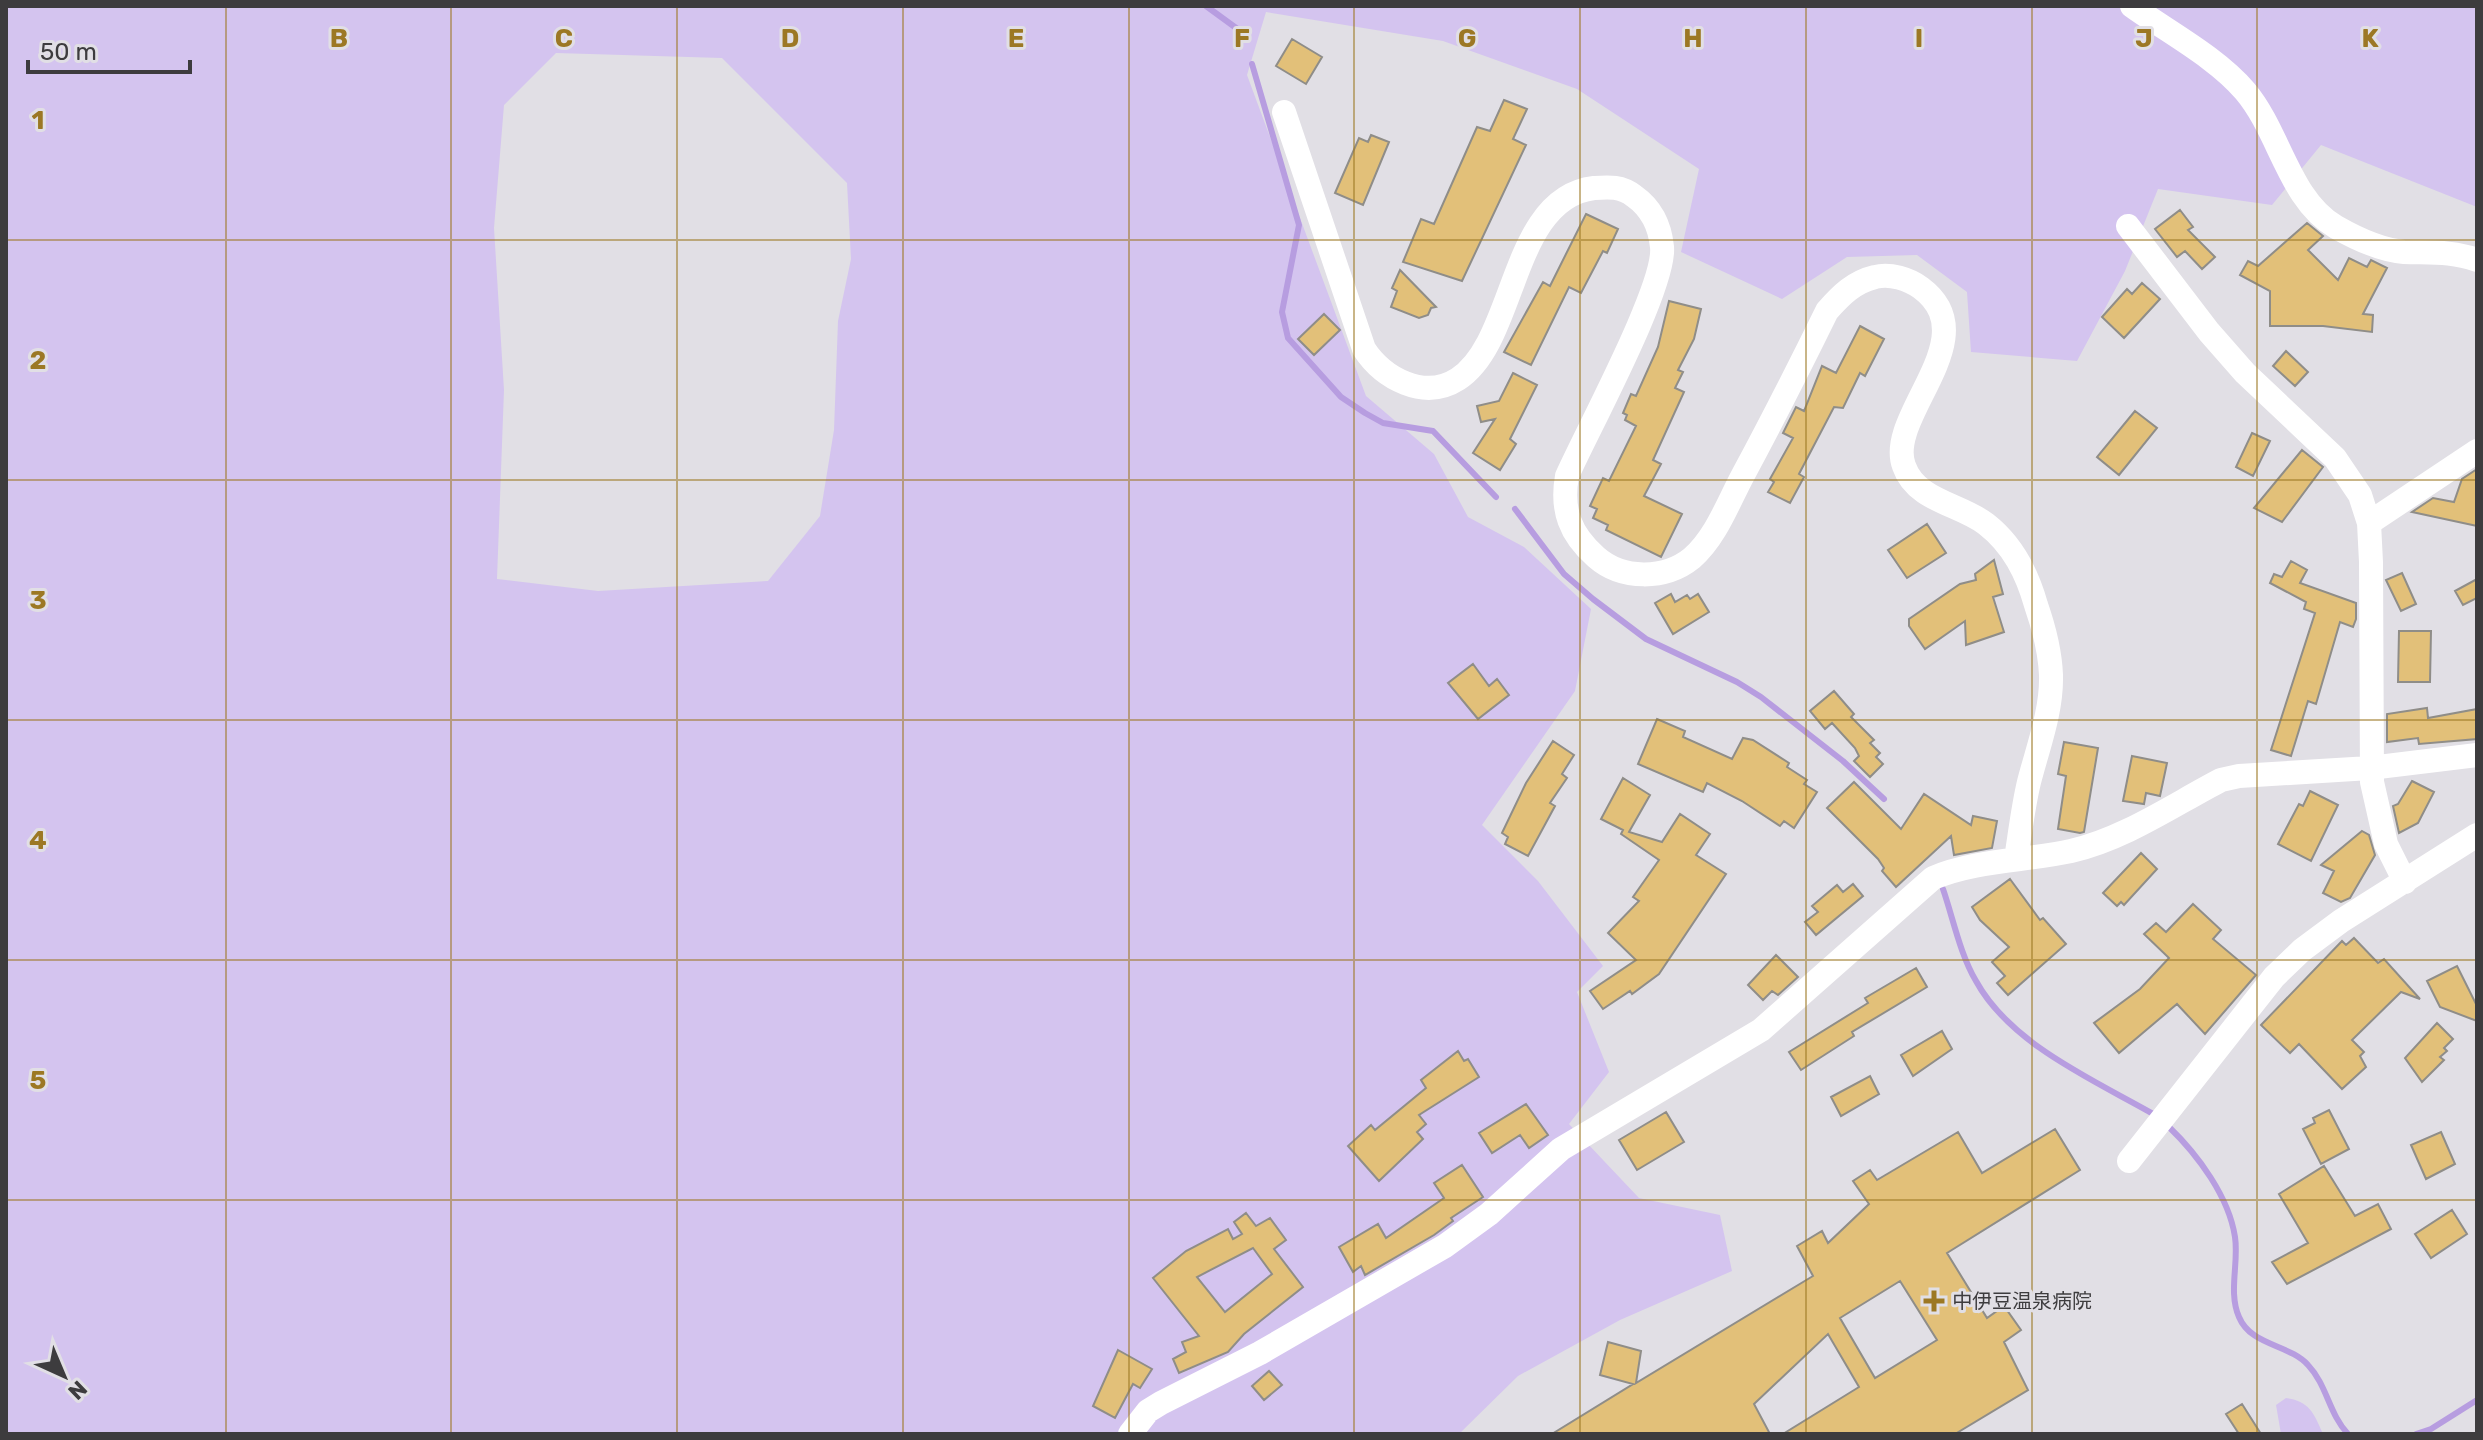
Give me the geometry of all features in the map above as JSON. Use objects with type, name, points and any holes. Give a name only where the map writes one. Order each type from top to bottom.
[{"type":"street","points":[[2132,6],[2244,90],[2287,160],[2304,197],[2321,218],[2377,247],[2403,252],[2436,251],[2477,260]]},
{"type":"street","points":[[1284,112],[1364,349],[1374,364],[1404,383],[1423,386],[1448,384],[1469,369],[1497,318],[1537,229],[1557,204],[1588,189],[1612,186],[1644,203],[1657,223],[1662,266],[1567,476],[1564,494],[1574,533],[1607,567],[1621,573],[1665,571],[1678,567],[1712,536],[1827,311],[1841,295],[1864,280],[1880,276],[1903,279],[1922,289],[1940,313],[1943,346],[1906,433],[1903,466],[1912,481],[1925,492],[1986,524],[2012,551],[2031,585],[2049,646],[2049,706],[2028,787],[2016,859]]},
{"type":"street","points":[[2128,226],[2245,373],[2335,458],[2360,495],[2369,523],[2373,682],[2370,768],[2386,844],[2405,882]]},
{"type":"street","points":[[2369,523],[2477,451]]},
{"type":"street","points":[[1130,1434],[1148,1411],[1161,1403],[1260,1353],[1445,1246],[1489,1214],[1561,1149],[1761,1030],[1933,878],[1954,869],[2099,842],[2221,780],[2239,776],[2370,768],[2477,755]]},
{"type":"street","points":[[2129,1161],[2274,977],[2302,950],[2341,921],[2477,835]]},
{"type":"shaded area","points":[[6,6],[2477,6],[2477,207],[2321,145],[2272,205],[2158,189],[2125,271],[2077,361],[1971,352],[1967,292],[1917,255],[1847,257],[1782,299],[1681,252],[1699,169],[1577,89],[1443,41],[1266,12],[1247,75],[1366,396],[1434,454],[1468,517],[1524,547],[1591,609],[1575,691],[1482,825],[1538,881],[1603,966],[1577,992],[1609,1072],[1569,1124],[1639,1198],[1720,1215],[1732,1271],[1620,1320],[1518,1376],[1459,1434],[6,1434]],"holes":[[[556,53],[722,58],[847,183],[851,259],[838,321],[834,430],[820,516],[768,581],[598,591],[497,579],[504,390],[494,228],[504,105]]]},
{"type":"shaded area","points":[[2286,1398],[2310,1409],[2323,1434],[2281,1434],[2276,1405]]},
{"type":"building","points":[[1292,39],[1322,57],[1306,84],[1276,66]]},
{"type":"building","points":[[1504,100],[1527,109],[1513,139],[1526,145],[1462,281],[1403,262],[1421,219],[1434,224],[1477,127],[1490,131]]},
{"type":"building","points":[[1371,135],[1389,142],[1363,205],[1335,193],[1359,138],[1368,142]]},
{"type":"building","points":[[2180,210],[2193,227],[2188,230],[2215,257],[2202,269],[2185,251],[2177,257],[2155,229]]},
{"type":"building","points":[[1586,214],[1618,229],[1607,253],[1603,251],[1581,293],[1569,287],[1531,365],[1504,352],[1543,282],[1550,286]]},
{"type":"building","points":[[2307,223],[2323,236],[2308,250],[2338,280],[2349,258],[2367,267],[2371,260],[2387,268],[2363,314],[2373,315],[2372,332],[2323,326],[2270,326],[2270,291],[2240,275],[2248,261],[2258,266]]},
{"type":"building","points":[[1400,270],[1436,307],[1431,308],[1428,315],[1419,318],[1391,307],[1397,291],[1392,288]]},
{"type":"building","points":[[2142,283],[2160,299],[2124,338],[2102,317],[2127,289],[2132,294]]},
{"type":"building","points":[[1669,301],[1701,309],[1694,339],[1678,370],[1683,372],[1675,388],[1684,392],[1653,460],[1661,464],[1644,496],[1682,514],[1661,557],[1606,530],[1608,525],[1593,518],[1597,509],[1590,506],[1603,478],[1609,481],[1636,426],[1625,420],[1627,415],[1623,413],[1631,394],[1636,396],[1658,347]]},
{"type":"building","points":[[1324,314],[1340,330],[1314,355],[1298,339]]},
{"type":"building","points":[[1860,326],[1884,339],[1865,376],[1860,373],[1843,408],[1834,407],[1799,474],[1804,477],[1790,503],[1768,492],[1774,482],[1770,479],[1793,438],[1783,433],[1796,407],[1804,411],[1822,366],[1836,373]]},
{"type":"building","points":[[2286,351],[2308,372],[2295,386],[2273,366]]},
{"type":"building","points":[[1513,373],[1537,385],[1510,439],[1516,444],[1500,470],[1473,453],[1495,419],[1481,422],[1477,406],[1499,401]]},
{"type":"building","points":[[2135,411],[2157,428],[2119,475],[2097,457]]},
{"type":"building","points":[[2252,433],[2270,441],[2253,476],[2236,467]]},
{"type":"building","points":[[2302,450],[2323,467],[2282,522],[2254,508]]},
{"type":"building","points":[[2477,469],[2477,526],[2412,512],[2433,498],[2454,502],[2462,479]]},
{"type":"building","points":[[1927,524],[1946,553],[1907,578],[1888,550]]},
{"type":"building","points":[[1994,560],[2003,594],[1993,597],[2004,632],[1966,645],[1965,621],[1925,649],[1909,626],[1909,619],[1960,584],[1976,580],[1975,574]]},
{"type":"building","points":[[2291,561],[2307,570],[2300,583],[2356,603],[2356,619],[2353,627],[2340,622],[2316,704],[2308,701],[2291,756],[2271,750],[2315,613],[2304,609],[2306,602],[2270,583],[2274,574],[2282,577]]},
{"type":"building","points":[[2402,573],[2416,604],[2401,611],[2386,580]]},
{"type":"building","points":[[2477,579],[2477,598],[2463,605],[2455,591]]},
{"type":"building","points":[[1671,594],[1675,602],[1687,595],[1690,599],[1698,594],[1709,612],[1673,634],[1655,603]]},
{"type":"building","points":[[2399,631],[2431,631],[2430,682],[2398,682]]},
{"type":"building","points":[[1473,664],[1489,686],[1497,679],[1509,695],[1478,719],[1448,683]]},
{"type":"building","points":[[1834,691],[1854,714],[1851,717],[1874,740],[1870,743],[1880,753],[1876,757],[1883,764],[1870,777],[1854,761],[1859,756],[1855,748],[1832,723],[1825,729],[1810,711]]},
{"type":"building","points":[[2427,708],[2428,718],[2477,709],[2477,739],[2419,744],[2418,738],[2387,742],[2387,714]]},
{"type":"building","points":[[1657,719],[1685,731],[1683,737],[1732,759],[1743,738],[1753,740],[1789,763],[1787,767],[1807,780],[1804,784],[1817,792],[1794,828],[1784,821],[1780,826],[1707,783],[1703,792],[1638,764]]},
{"type":"building","points":[[1553,741],[1574,755],[1562,774],[1567,778],[1550,803],[1555,806],[1528,856],[1505,844],[1508,837],[1502,833],[1526,783]]},
{"type":"building","points":[[2064,742],[2098,748],[2084,832],[2080,833],[2058,829],[2066,776],[2058,774]]},
{"type":"building","points":[[2132,756],[2167,763],[2160,796],[2146,793],[2144,804],[2123,801]]},
{"type":"building","points":[[1623,778],[1650,795],[1629,832],[1662,842],[1680,814],[1710,834],[1696,855],[1726,874],[1659,974],[1632,994],[1630,991],[1603,1009],[1590,991],[1636,960],[1608,933],[1639,901],[1633,897],[1659,860],[1621,834],[1623,830],[1601,819]]},
{"type":"building","points":[[2412,781],[2434,792],[2418,823],[2399,833],[2393,806],[2398,804]]},
{"type":"building","points":[[1854,782],[1901,829],[1924,794],[1971,825],[1973,816],[1997,821],[1992,848],[1954,855],[1951,836],[1896,887],[1882,871],[1884,868],[1878,859],[1827,808]]},
{"type":"building","points":[[2310,791],[2338,805],[2311,861],[2278,844],[2299,804],[2303,806]]},
{"type":"building","points":[[2362,831],[2369,835],[2375,855],[2350,898],[2341,902],[2323,893],[2334,871],[2321,865]]},
{"type":"building","points":[[2141,853],[2157,869],[2124,905],[2121,902],[2117,906],[2103,893]]},
{"type":"building","points":[[2010,879],[2040,920],[2043,918],[2066,944],[2008,995],[1997,983],[2005,976],[1992,962],[2009,947],[1980,920],[1972,907]]},
{"type":"building","points":[[1853,884],[1863,896],[1816,935],[1805,922],[1818,912],[1812,906],[1837,885],[1843,892]]},
{"type":"building","points":[[2193,904],[2221,930],[2213,939],[2256,975],[2205,1034],[2177,1004],[2119,1053],[2094,1023],[2140,989],[2169,958],[2144,934],[2156,923],[2166,932]]},
{"type":"building","points":[[2354,938],[2378,963],[2384,959],[2420,999],[2401,992],[2352,1040],[2364,1052],[2360,1056],[2366,1067],[2342,1089],[2299,1044],[2290,1053],[2261,1025],[2342,941],[2346,945]]},
{"type":"building","points":[[1776,955],[1798,977],[1778,995],[1772,991],[1763,1000],[1748,985]]},
{"type":"building","points":[[2457,966],[2477,1006],[2477,1021],[2440,1007],[2427,981]]},
{"type":"building","points":[[1916,968],[1927,987],[1852,1032],[1854,1036],[1801,1070],[1789,1052],[1868,1003],[1865,998]]},
{"type":"building","points":[[2437,1023],[2453,1039],[2440,1057],[2444,1060],[2422,1082],[2405,1058]]},
{"type":"building","points":[[1942,1031],[1952,1049],[1913,1076],[1901,1055]]},
{"type":"building","points":[[1458,1051],[1464,1061],[1468,1059],[1479,1077],[1419,1115],[1426,1124],[1417,1132],[1423,1139],[1379,1181],[1348,1146],[1371,1125],[1375,1130],[1426,1088],[1421,1080]]},
{"type":"building","points":[[1870,1076],[1879,1094],[1841,1116],[1831,1097]]},
{"type":"building","points":[[1526,1104],[1548,1135],[1529,1148],[1520,1135],[1492,1153],[1479,1133]]},
{"type":"building","points":[[2329,1110],[2349,1149],[2321,1164],[2303,1129],[2315,1123],[2313,1118]]},
{"type":"building","points":[[1666,1112],[1684,1142],[1637,1170],[1619,1140]]},
{"type":"building","points":[[2055,1129],[2080,1170],[1947,1253],[1987,1318],[2004,1306],[2021,1330],[2004,1342],[2028,1390],[1955,1434],[1783,1434],[1859,1387],[1828,1334],[1754,1404],[1770,1434],[1552,1434],[1633,1384],[1600,1375],[1608,1342],[1641,1351],[1636,1383],[1813,1276],[1797,1246],[1822,1231],[1828,1243],[1869,1204],[1853,1181],[1870,1170],[1877,1180],[1958,1132],[1982,1173]],"holes":[[[1900,1281],[1937,1340],[1875,1378],[1840,1318]]]},
{"type":"building","points":[[2441,1132],[2455,1164],[2426,1179],[2411,1145]]},
{"type":"building","points":[[1462,1165],[1483,1197],[1451,1218],[1453,1221],[1434,1235],[1365,1275],[1361,1266],[1353,1272],[1339,1247],[1378,1224],[1386,1238],[1444,1198],[1434,1183]]},
{"type":"building","points":[[2324,1166],[2355,1216],[2378,1204],[2391,1229],[2287,1284],[2272,1262],[2308,1243],[2279,1194]]},
{"type":"building","points":[[2452,1210],[2467,1234],[2431,1258],[2415,1234]]},
{"type":"building","points":[[1246,1213],[1256,1226],[1270,1218],[1286,1240],[1274,1249],[1303,1287],[1244,1334],[1228,1352],[1179,1373],[1173,1359],[1186,1352],[1182,1342],[1199,1336],[1153,1278],[1186,1251],[1228,1229],[1233,1239],[1242,1234],[1234,1222]],"holes":[[[1253,1248],[1272,1274],[1225,1312],[1197,1277]]]},
{"type":"building","points":[[1118,1350],[1152,1369],[1140,1388],[1133,1384],[1115,1418],[1093,1406]]},
{"type":"building","points":[[1269,1371],[1282,1385],[1264,1400],[1252,1386]]},
{"type":"building","points":[[2242,1404],[2261,1434],[2239,1434],[2226,1414]]},
{"type":"waterway","points":[[1206,6],[1243,33]]},
{"type":"waterway","points":[[1252,64],[1299,225],[1282,312],[1288,338],[1341,397],[1383,423],[1433,431],[1496,497]]},
{"type":"waterway","points":[[1515,509],[1564,574],[1593,599],[1646,639],[1737,682],[1761,697],[1843,761],[1884,799]]},
{"type":"waterway","points":[[1943,889],[1970,970],[1991,1004],[2032,1043],[2155,1115]]},
{"type":"waterway","points":[[2169,1127],[2211,1178],[2232,1222],[2236,1257],[2234,1298],[2239,1317],[2252,1334],[2308,1365],[2348,1434]]},
{"type":"waterway","points":[[2416,1434],[2431,1429],[2477,1400]]},
{"type":"place","name":"中伊豆温泉病院","points":[[1934,1301]]}]
